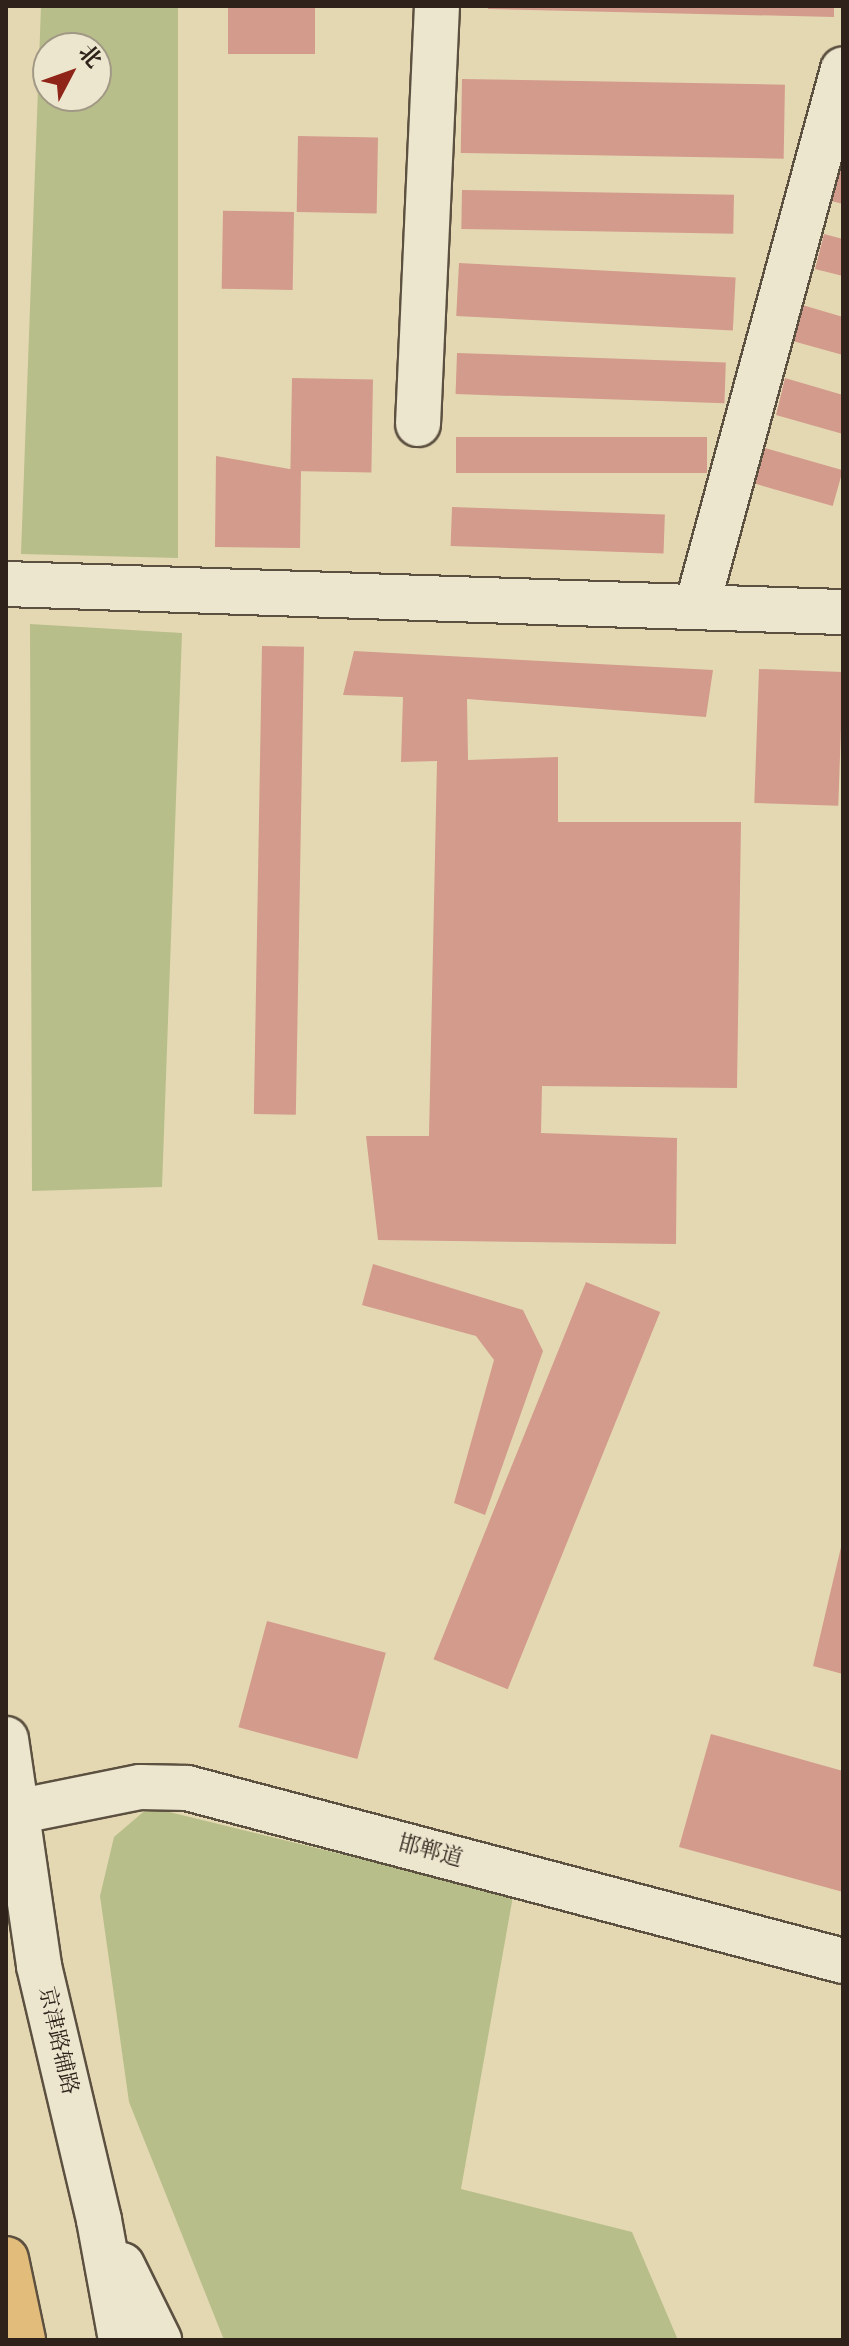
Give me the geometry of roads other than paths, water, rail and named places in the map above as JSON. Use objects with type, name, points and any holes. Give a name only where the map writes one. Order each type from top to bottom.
[{"type":"main road","points":[[6,2259],[23,2340]]},
{"type":"street","points":[[418,424],[437,6]]},
{"type":"street","points":[[697,606],[843,69]]},
{"type":"street","points":[[6,584],[843,612]]},
{"type":"street","name":"京津路辅路","points":[[6,1739],[10,1814],[39,1966],[99,2220],[121,2340]]},
{"type":"street","name":"邯郸道","points":[[10,1814],[140,1787],[187,1788],[843,1961]]},
{"type":"street","points":[[99,2220],[159,2340]]}]
